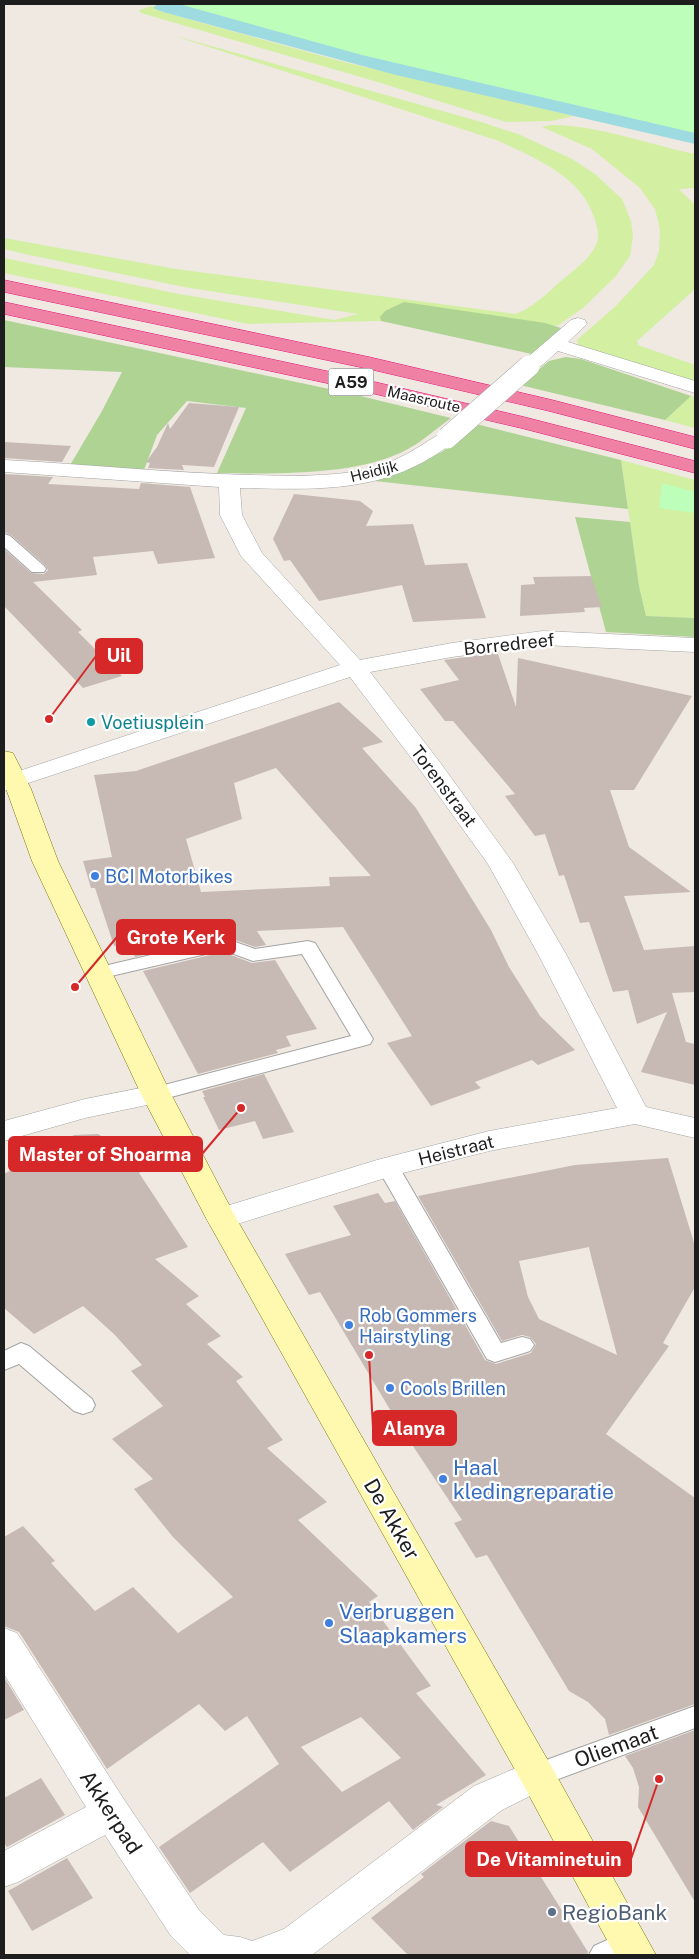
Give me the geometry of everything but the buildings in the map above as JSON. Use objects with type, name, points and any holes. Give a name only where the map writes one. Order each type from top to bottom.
[{"type":"highway","name":"Maasroute","points":[[4,286],[370,363],[552,406],[695,443]]},
{"type":"highway","name":"Maasroute","points":[[4,308],[355,383],[524,423],[695,467]]},
{"type":"main road","name":"De Akker","points":[[7,774],[45,861],[156,1094],[221,1218],[537,1775],[623,1951]]},
{"type":"street","name":"Heidijk","points":[[4,466],[229,481],[314,482],[368,475],[396,467],[423,455],[446,438],[578,324]]},
{"type":"street","points":[[555,344],[695,387]]},
{"type":"street","name":"Torenstraat","points":[[229,481],[231,515],[252,556],[355,668],[430,766],[500,863],[552,954],[635,1114]]},
{"type":"street","name":"Borredreef","points":[[7,774],[355,668],[452,650],[543,638],[695,646]]},
{"type":"street","points":[[4,1131],[85,1109],[156,1094]]},
{"type":"street","name":"Heistraat","points":[[221,1218],[388,1167],[489,1141],[635,1114],[695,1129]]},
{"type":"street","name":"Akkerpad","points":[[4,1643],[111,1813],[185,1923],[214,1952],[240,1955]]},
{"type":"street","points":[[263,1955],[298,1942],[488,1798],[537,1775]]},
{"type":"street","points":[[4,1870],[111,1813]]},
{"type":"lane","points":[[4,539],[38,569]]},
{"type":"lane","points":[[98,973],[224,944],[253,955],[308,947],[363,1039],[156,1094]]},
{"type":"lane","points":[[388,1167],[495,1353],[522,1345]]},
{"type":"lane","points":[[4,1361],[20,1352],[83,1405]]},
{"type":"lane","name":"Oliemaat","points":[[537,1775],[695,1717]]},
{"type":"green space","points":[[162,4],[695,4],[695,138],[398,71]]},
{"type":"green space","points":[[152,6],[163,12],[344,62],[574,116],[551,121],[506,122],[371,80],[141,13],[139,10]]},
{"type":"green space","points":[[172,35],[478,121],[518,134],[572,159],[595,174],[622,199],[631,221],[633,236],[630,256],[616,276],[583,308],[557,326],[380,317],[381,321],[248,324],[4,273],[4,258],[179,294],[334,320],[358,314],[184,287],[25,254],[4,249],[4,238],[176,269],[515,314],[536,303],[576,269],[586,260],[596,245],[598,233],[595,219],[588,203],[579,190],[555,170],[527,154],[499,141]]},
{"type":"green space","points":[[550,125],[604,131],[695,154],[695,188],[679,189],[695,205],[695,287],[692,292],[637,341],[638,345],[695,365],[695,386],[578,346],[577,340],[616,306],[654,265],[659,251],[660,229],[655,209],[640,188],[592,149],[542,127]]},
{"type":"green space","points":[[404,302],[545,323],[564,329],[536,355],[381,321],[380,317],[385,311]]},
{"type":"green space","points":[[4,320],[348,393],[451,418],[408,449],[388,458],[366,464],[315,472],[217,473],[246,408],[187,401],[157,435],[144,470],[69,467],[102,411],[122,372],[4,367]]},
{"type":"green space","points":[[566,357],[581,359],[691,396],[665,420],[520,385],[549,361]]},
{"type":"green space","points":[[691,396],[695,397],[695,428],[665,420]]},
{"type":"green space","points":[[476,424],[621,460],[628,509],[366,480],[442,452]]},
{"type":"green space","points":[[621,460],[695,480],[695,618],[646,616],[639,586]]},
{"type":"green space","points":[[662,483],[695,492],[695,513],[659,508]]},
{"type":"green space","points":[[575,517],[630,522],[639,586],[646,616],[695,618],[695,637],[606,632]]},
{"type":"water","points":[[157,4],[179,4],[362,55],[695,133],[695,144],[396,75],[163,12],[153,8]]},
{"type":"place","name":"Uil","points":[[49,719]]},
{"type":"place","name":"Voetiusplein","points":[[91,722]]},
{"type":"place","name":"BCI Motorbikes","points":[[95,876]]},
{"type":"place","name":"Grote Kerk","points":[[75,987]]},
{"type":"place","name":"Master of Shoarma","points":[[241,1108]]},
{"type":"place","name":"Rob Gommers Hairstyling","points":[[349,1325]]},
{"type":"place","name":"Alanya","points":[[369,1355]]},
{"type":"place","name":"Cools Brillen","points":[[390,1388]]},
{"type":"place","name":"Haal kledingreparatie","points":[[443,1479]]},
{"type":"place","name":"Verbruggen Slaapkamers","points":[[329,1623]]},
{"type":"place","name":"De Vitaminetuin","points":[[659,1779]]},
{"type":"place","name":"RegioBank","points":[[552,1912]]}]
